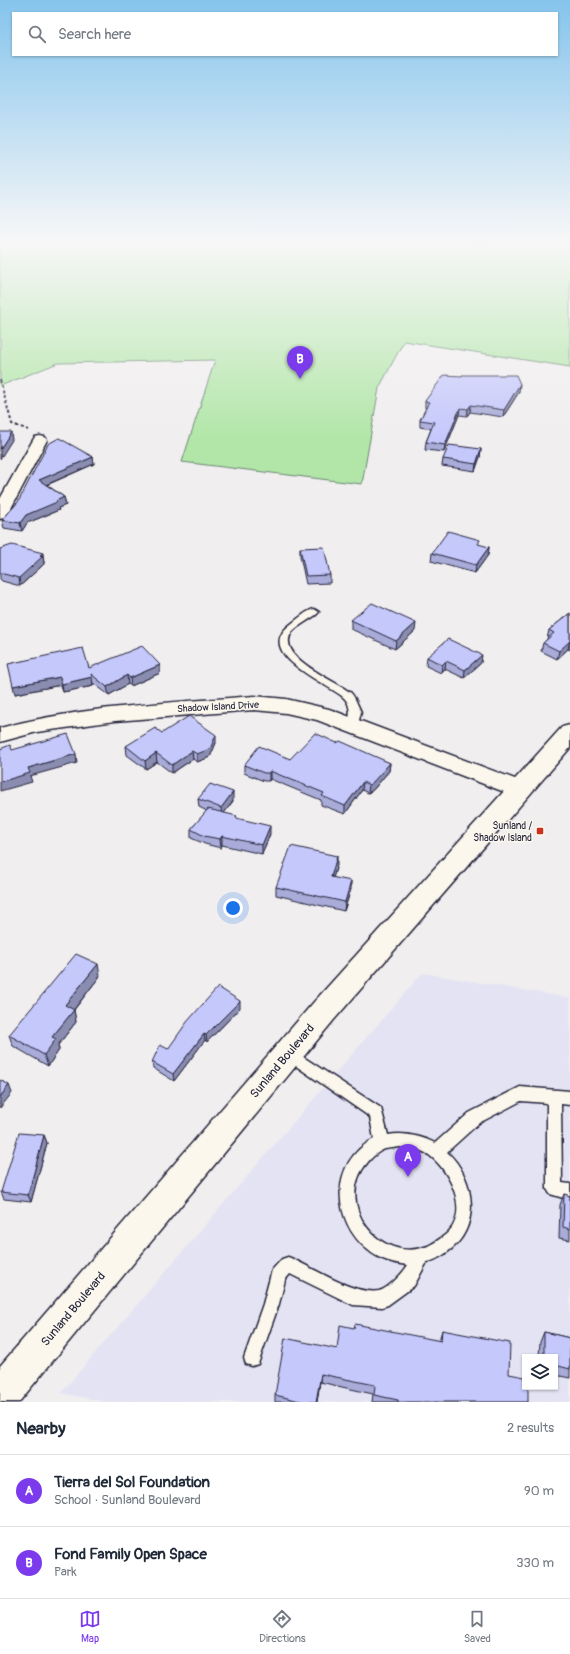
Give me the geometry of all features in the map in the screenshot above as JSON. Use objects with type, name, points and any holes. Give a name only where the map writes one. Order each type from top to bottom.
[{"type":"main road","name":"Sunland Boulevard","points":[[0,1396],[288,1053],[570,733]]},
{"type":"street","points":[[0,514],[40,440]]},
{"type":"street","name":"Shadow Island Drive","points":[[0,736],[37,725],[84,717],[254,703],[286,706],[322,714],[520,790]]},
{"type":"lane","points":[[314,612],[288,631],[286,650],[294,660],[348,696],[356,712],[352,726]]},
{"type":"lane","points":[[288,1053],[376,1113],[382,1143]]},
{"type":"lane","points":[[436,1152],[474,1118],[520,1094],[570,1098]]},
{"type":"lane","points":[[554,1097],[555,1189],[570,1192]]},
{"type":"lane","points":[[400,1140],[419,1143],[436,1152],[450,1165],[460,1182],[465,1201],[462,1221],[454,1238],[440,1251],[421,1257],[401,1258],[382,1251],[365,1239],[353,1222],[347,1202],[348,1184],[355,1166],[366,1152],[382,1143],[400,1140]]},
{"type":"lane","points":[[252,1358],[271,1304],[278,1276],[288,1265],[353,1297],[382,1299],[408,1280],[421,1257]]},
{"type":"path","points":[[0,380],[12,424],[38,432],[41,434],[40,440]]},
{"type":"shaded area","points":[[422,973],[570,998],[570,1402],[106,1402],[61,1393]]},
{"type":"green space","points":[[0,308],[570,308],[570,367],[404,341],[379,388],[362,484],[182,462],[215,360],[58,363],[0,386]]},
{"type":"building","points":[[444,375],[516,375],[520,384],[504,410],[471,405],[468,409],[460,408],[445,445],[426,442],[434,422],[420,420],[429,402],[425,401]]},
{"type":"building","points":[[0,432],[11,432],[0,449]]},
{"type":"building","points":[[59,438],[93,457],[39,480],[64,497],[56,501],[57,502],[26,515],[20,523],[2,520],[18,502],[48,444]]},
{"type":"building","points":[[449,445],[481,449],[476,464],[443,459]]},
{"type":"building","points":[[448,531],[480,540],[478,544],[489,547],[476,565],[432,553]]},
{"type":"building","points":[[12,545],[43,553],[40,555],[43,556],[19,578],[0,573],[0,549]]},
{"type":"building","points":[[324,547],[330,575],[306,576],[300,548]]},
{"type":"building","points":[[372,603],[416,623],[396,641],[351,620]]},
{"type":"building","points":[[570,613],[570,641],[559,651],[543,643],[554,633],[549,630]]},
{"type":"building","points":[[448,639],[482,655],[465,670],[446,661],[442,665],[427,657]]},
{"type":"building","points":[[142,646],[160,665],[130,678],[127,675],[107,687],[91,674],[92,677],[62,684],[60,677],[13,686],[8,664],[83,648],[89,668]]},
{"type":"building","points":[[189,716],[216,735],[210,749],[197,754],[192,751],[172,765],[156,753],[145,761],[126,746],[155,728],[162,733]]},
{"type":"building","points":[[315,733],[337,743],[340,741],[390,763],[369,785],[363,782],[345,806],[322,796],[324,793],[270,771],[269,773],[264,773],[244,765],[259,746],[290,759]]},
{"type":"building","points":[[68,734],[76,754],[28,768],[30,773],[0,782],[0,749],[10,745],[12,750]]},
{"type":"building","points":[[210,784],[233,792],[221,808],[198,799]]},
{"type":"building","points":[[208,809],[237,816],[236,818],[270,826],[262,845],[222,836],[220,839],[204,836],[191,829]]},
{"type":"building","points":[[291,846],[337,856],[331,877],[351,881],[345,902],[276,887]]},
{"type":"building","points":[[76,954],[98,964],[65,1005],[74,1010],[52,1037],[56,1039],[44,1055],[9,1035]]},
{"type":"building","points":[[218,987],[240,1001],[206,1035],[204,1034],[173,1074],[152,1062],[160,1045],[168,1049],[187,1022]]},
{"type":"building","points":[[0,1080],[9,1085],[0,1097]]},
{"type":"building","points":[[19,1133],[44,1135],[28,1195],[1,1192]]},
{"type":"building","points":[[564,1194],[570,1196],[570,1229],[563,1227]]},
{"type":"building","points":[[355,1324],[441,1341],[442,1330],[510,1343],[509,1374],[522,1376],[522,1390],[528,1390],[528,1402],[398,1402],[398,1400],[374,1395],[375,1385],[321,1374],[316,1402],[304,1402],[275,1395],[285,1338],[337,1349],[340,1325],[354,1328]]},
{"type":"building","points":[[544,1332],[570,1338],[570,1369],[558,1366],[558,1354],[544,1354]]},
{"type":"place","name":"Fond Family Open Space","points":[[300,379]]},
{"type":"place","name":"Sunland / Shadow Island","points":[[540,831]]},
{"type":"place","name":"Tierra del Sol Foundation","points":[[408,1177]]}]
